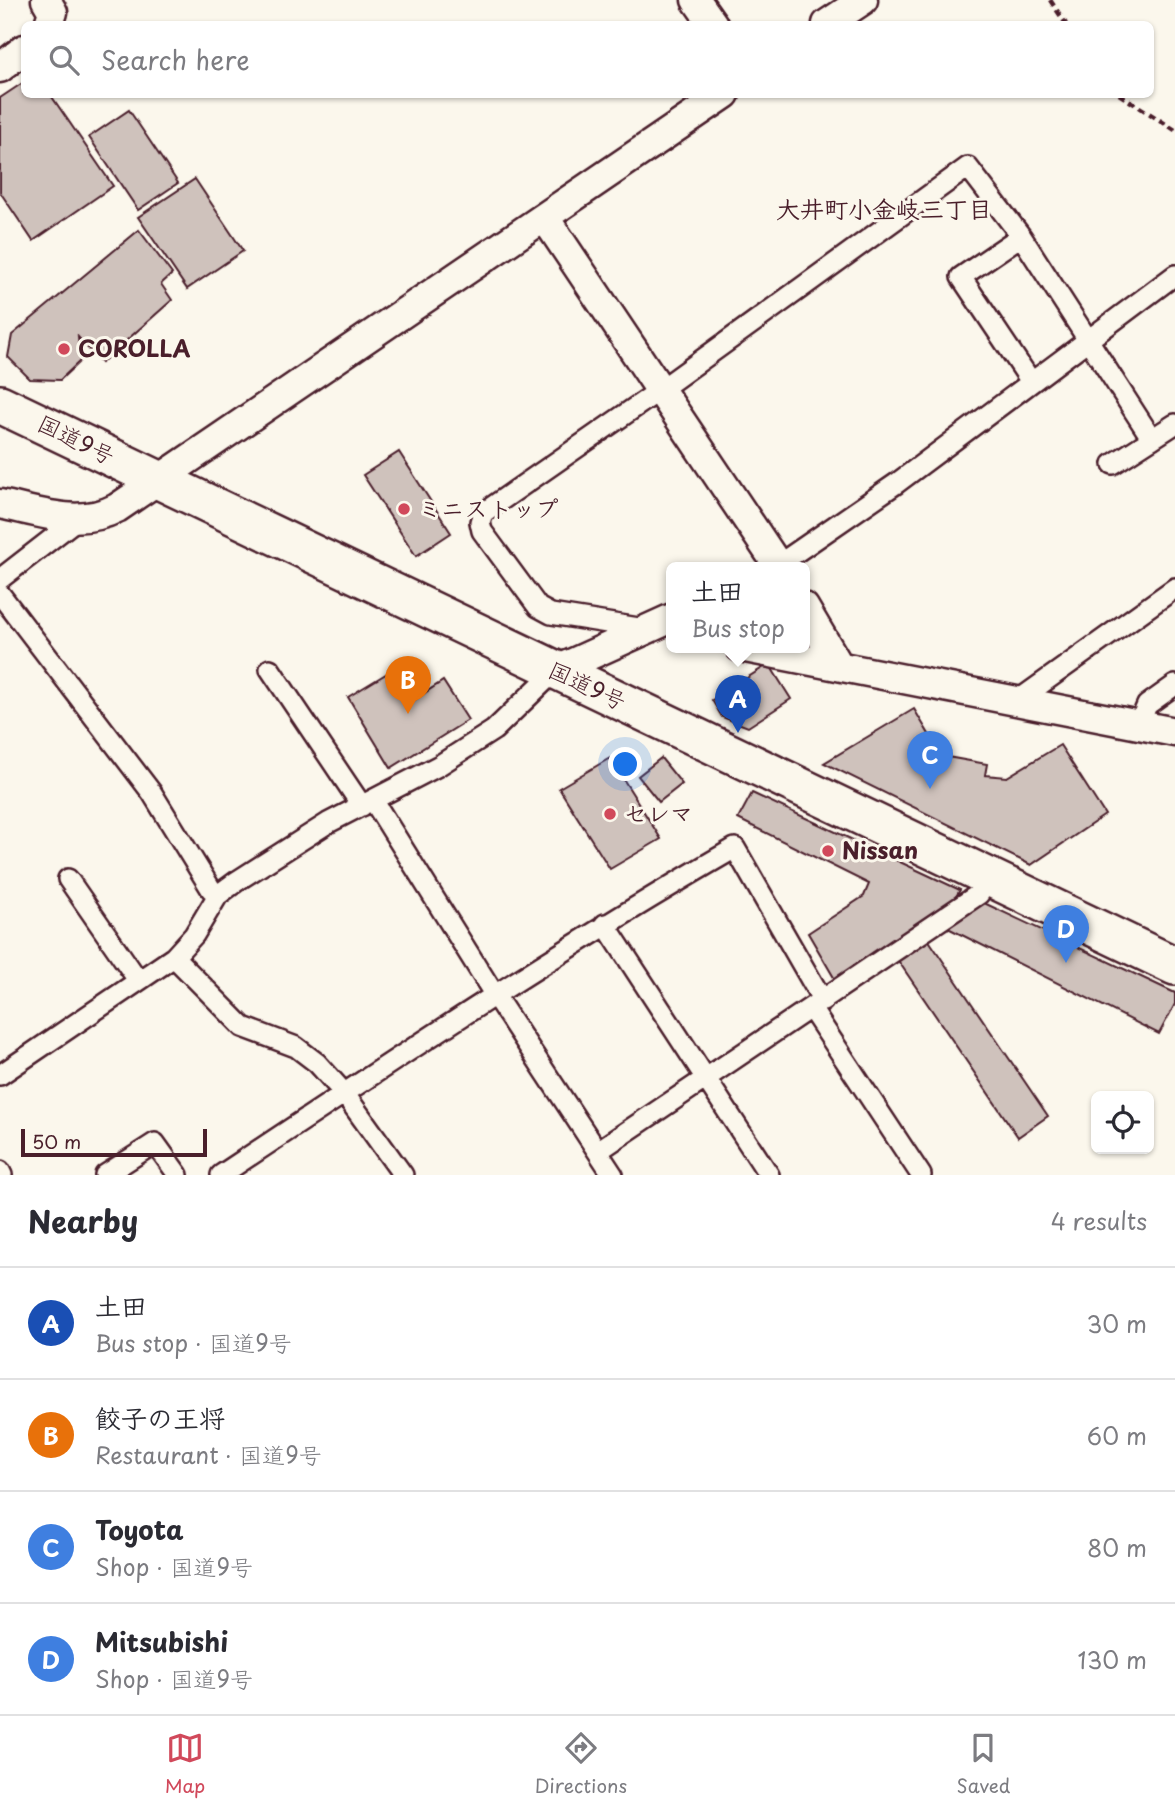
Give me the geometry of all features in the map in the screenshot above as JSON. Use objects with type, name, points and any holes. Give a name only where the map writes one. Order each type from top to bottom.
[{"type":"highway","name":"国道9号","points":[[0,404],[1175,966]]},
{"type":"street","points":[[47,0],[53,12],[50,21]]},
{"type":"street","points":[[696,0],[711,21]]},
{"type":"street","points":[[832,21],[863,0]]},
{"type":"street","points":[[0,68],[21,51]]},
{"type":"street","points":[[0,505],[76,520],[102,516],[160,480],[719,98]]},
{"type":"street","points":[[658,631],[551,614],[538,607],[482,531],[480,522],[483,513],[660,390],[968,167],[1021,236],[1152,439]]},
{"type":"street","points":[[545,218],[774,562]]},
{"type":"street","points":[[1021,236],[961,277],[1030,380]]},
{"type":"street","points":[[783,562],[897,483],[1030,380],[1175,275]]},
{"type":"street","points":[[1114,464],[1175,424]]},
{"type":"street","points":[[0,579],[76,520]]},
{"type":"street","points":[[1020,699],[1175,587]]},
{"type":"street","points":[[0,594],[152,793],[211,889],[218,895]]},
{"type":"street","points":[[810,616],[835,654],[839,666]]},
{"type":"street","points":[[0,1075],[174,957],[194,935],[218,895],[368,803],[438,766],[494,730],[555,671],[658,631]]},
{"type":"street","points":[[771,653],[1020,699],[1175,732]]},
{"type":"street","points":[[270,669],[368,803],[613,1175]]},
{"type":"street","points":[[1139,724],[1147,705],[1175,685]]},
{"type":"street","points":[[222,1175],[605,923],[736,848],[817,1006],[920,1175]]},
{"type":"street","points":[[598,1152],[707,1081],[979,894],[990,877]]},
{"type":"street","points":[[68,879],[138,980]]},
{"type":"street","points":[[605,923],[769,1175]]},
{"type":"street","points":[[174,957],[228,1016],[243,1027],[296,1047],[317,1063],[344,1093],[403,1175]]},
{"type":"street","points":[[105,1175],[155,1143],[178,1175]]},
{"type":"path","points":[[1050,0],[1064,21]]},
{"type":"path","points":[[1125,98],[1175,130]]},
{"type":"building","points":[[21,84],[21,98],[53,98],[113,186],[33,241],[0,192],[0,98]]},
{"type":"building","points":[[129,110],[178,183],[138,210],[89,137]]},
{"type":"building","points":[[195,179],[243,251],[187,289],[138,217]]},
{"type":"building","points":[[139,230],[172,274],[161,284],[172,300],[101,363],[78,337],[80,361],[60,380],[30,379],[8,357],[12,335]]},
{"type":"building","points":[[399,452],[451,533],[416,556],[363,475]]},
{"type":"building","points":[[769,664],[791,699],[748,727],[722,717],[712,700]]},
{"type":"building","points":[[389,672],[409,703],[443,681],[468,720],[391,768],[348,697]]},
{"type":"building","points":[[914,709],[942,756],[987,764],[985,775],[1007,777],[1060,745],[1105,815],[1031,865],[824,763]]},
{"type":"building","name":"セレマ","points":[[610,758],[661,839],[610,869],[559,788]]},
{"type":"building","points":[[661,758],[682,784],[659,802],[638,776]]},
{"type":"building","points":[[752,793],[960,890],[953,901],[836,981],[808,933],[864,896],[869,884],[738,819]]},
{"type":"building","points":[[982,902],[1175,993],[1175,1004],[1159,1034],[946,927]]},
{"type":"building","points":[[928,939],[1048,1116],[1018,1137],[897,959]]},
{"type":"place","name":"COROLLA","points":[[64,349]]},
{"type":"place","name":"ミニストップ","points":[[404,509]]},
{"type":"place","name":"餃子の王将","points":[[408,714]]},
{"type":"place","name":"土田","points":[[738,733]]},
{"type":"place","name":"Toyota","points":[[930,789]]},
{"type":"place","name":"セレマ","points":[[610,814]]},
{"type":"place","name":"Nissan","points":[[828,851]]},
{"type":"place","name":"Mitsubishi","points":[[1066,963]]},
{"type":"district","name":"大井町小金岐三丁目","points":[[884,210]]}]
